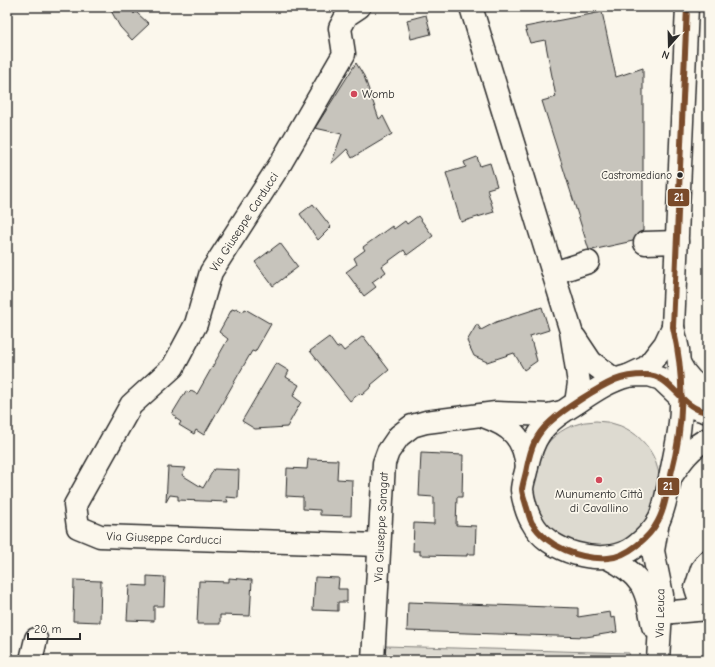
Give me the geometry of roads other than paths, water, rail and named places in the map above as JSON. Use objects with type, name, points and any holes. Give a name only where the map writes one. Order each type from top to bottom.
[{"type":"street","name":"Via Giuseppe Carducci","points":[[359,7],[347,15],[340,28],[344,54],[280,166],[211,272],[196,324],[173,367],[131,405],[76,504],[78,527],[100,536],[379,545]]},
{"type":"street","points":[[471,7],[571,331],[579,383],[569,408]]},
{"type":"street","points":[[673,327],[665,344],[647,367],[622,378],[569,408],[542,429],[534,440],[530,449],[522,490],[532,523],[548,541],[566,551],[588,557],[608,558],[631,550],[658,521],[665,502],[681,428],[678,350],[673,327],[686,7]]},
{"type":"street","points":[[645,243],[677,242]]},
{"type":"street","points":[[554,273],[588,262]]},
{"type":"street","points":[[571,331],[591,362],[622,378],[649,374],[661,379],[692,407],[708,412]]},
{"type":"street","points":[[679,363],[683,372],[700,388],[708,392]]},
{"type":"street","name":"Via Giuseppe Saragat","points":[[373,660],[384,463],[388,452],[399,436],[412,426],[426,422],[496,413],[548,415],[569,408]]},
{"type":"street","points":[[480,415],[504,425],[520,439],[525,451],[527,467]]},
{"type":"street","points":[[670,478],[684,457],[700,443],[708,439]]},
{"type":"street","name":"Via Leuca","points":[[658,521],[653,551],[661,583],[658,659]]},
{"type":"street","name":"Via Leuca","points":[[608,558],[624,566],[642,583],[649,606],[658,659]]},
{"type":"street","points":[[661,613],[705,609],[696,588],[702,569],[708,561]]},
{"type":"place","name":"Womb","points":[[354,94]]},
{"type":"place","name":"Castromediano","points":[[680,175]]},
{"type":"place","name":"Munumento Città di Cavallino","points":[[599,480]]}]
